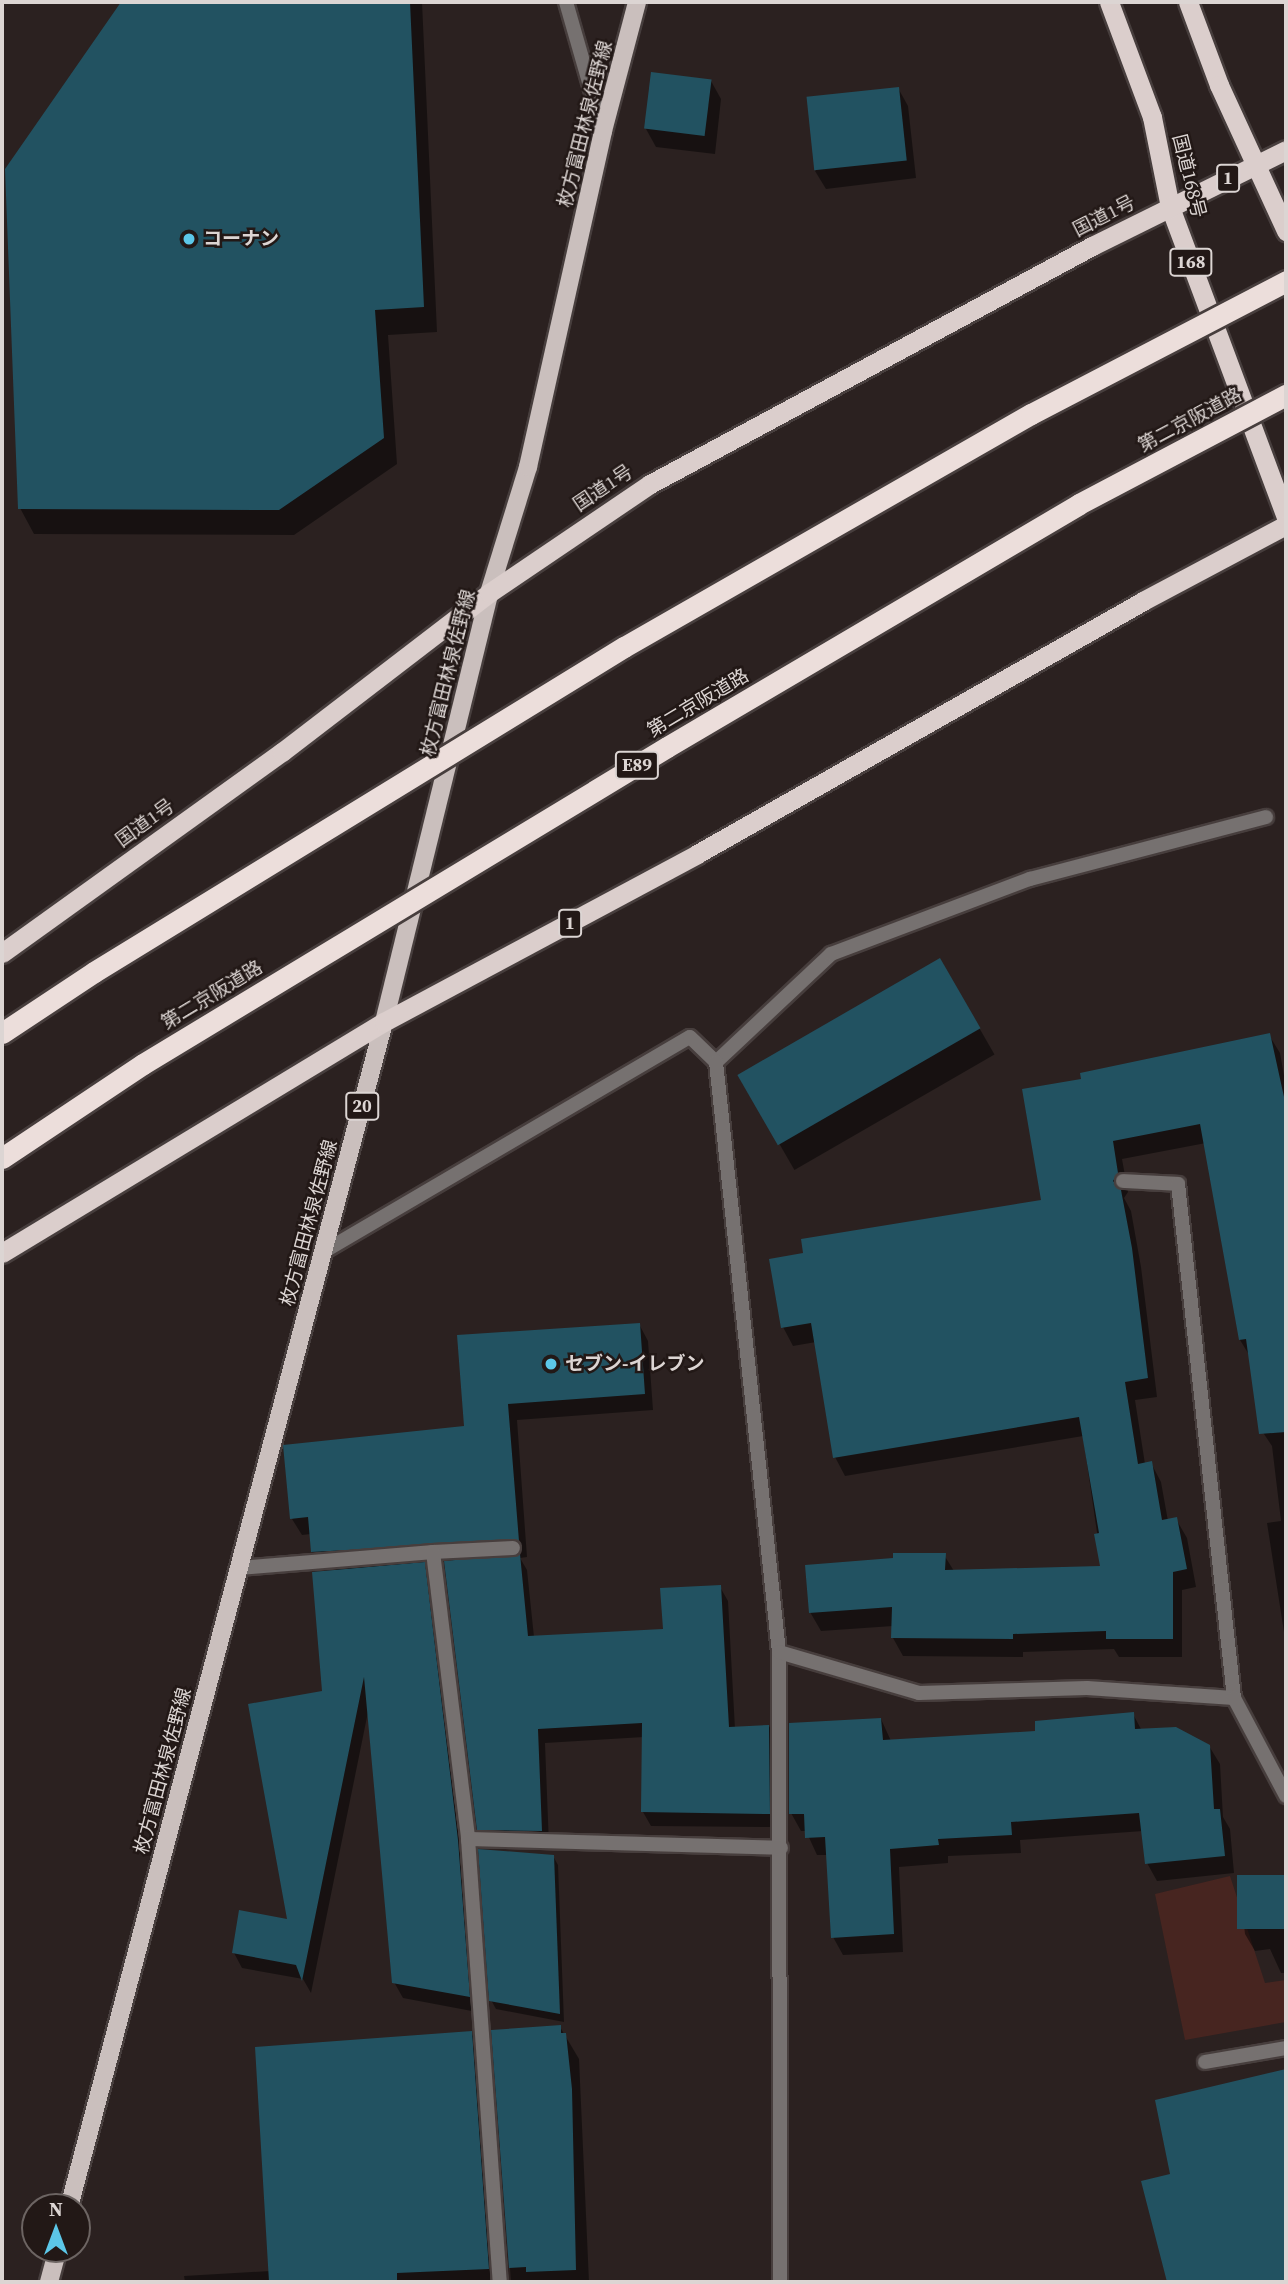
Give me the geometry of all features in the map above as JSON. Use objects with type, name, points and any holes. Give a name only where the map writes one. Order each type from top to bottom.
[{"type":"highway","name":"国道168号","points":[[1109,2],[1152,117],[1170,207],[1286,518]]},
{"type":"highway","points":[[1188,2],[1286,231]]},
{"type":"highway","name":"国道1号","points":[[2,953],[282,752],[489,593],[650,484],[1170,207],[1286,150]]},
{"type":"highway","points":[[2,1033],[94,972],[624,647],[1031,414],[1286,281]]},
{"type":"highway","name":"第二京阪道路","points":[[2,1158],[143,1064],[667,747],[1079,504],[1286,395]]},
{"type":"highway","name":"1","points":[[2,1254],[384,1022],[697,854],[1143,601],[1286,525]]},
{"type":"main road","name":"枚方富田林泉佐野線","points":[[73,2193],[384,1022],[489,593],[528,467],[603,131],[637,2]]},
{"type":"main road","points":[[49,2282],[54,2263]]},
{"type":"street","points":[[566,2],[603,131]]},
{"type":"street","points":[[716,1062],[831,954],[1030,879],[1266,817]]},
{"type":"street","points":[[323,1252],[690,1037],[716,1062],[779,1652],[780,2282]]},
{"type":"street","points":[[1123,1181],[1178,1184],[1234,1698],[1286,1797]]},
{"type":"street","points":[[239,1568],[513,1548]]},
{"type":"street","points":[[433,1552],[468,1839],[500,2282]]},
{"type":"street","points":[[779,1652],[919,1693],[1087,1688],[1234,1698]]},
{"type":"street","points":[[468,1839],[781,1849]]},
{"type":"street","points":[[1205,2062],[1286,2048]]},
{"type":"shaded area","points":[[1230,1876],[1265,1983],[1286,1980],[1286,2022],[1185,2040],[1155,1894]]},
{"type":"building","name":"コーナン","points":[[121,2],[410,2],[424,307],[375,310],[384,438],[279,510],[18,509],[5,169]]},
{"type":"building","points":[[651,72],[712,79],[705,136],[644,129]]},
{"type":"building","points":[[899,87],[907,161],[814,170],[807,97]]},
{"type":"building","points":[[940,958],[980,1028],[778,1145],[737,1075]]},
{"type":"building","points":[[1270,1033],[1286,1106],[1286,1432],[1259,1434],[1246,1339],[1239,1340],[1200,1124],[1113,1141],[1118,1173],[1113,1181],[1121,1190],[1132,1248],[1148,1378],[1125,1382],[1138,1464],[1152,1461],[1162,1520],[1177,1517],[1187,1569],[1173,1572],[1173,1639],[1106,1639],[1106,1631],[1013,1634],[1013,1639],[891,1638],[892,1607],[809,1613],[805,1565],[893,1558],[893,1553],[946,1553],[945,1570],[1100,1566],[1094,1534],[1099,1533],[1079,1417],[833,1458],[811,1323],[781,1328],[769,1259],[803,1253],[801,1239],[1041,1200],[1022,1089],[1081,1079],[1080,1073]]},
{"type":"building","points":[[640,1323],[645,1394],[508,1404],[519,1541],[311,1552],[308,1517],[290,1519],[283,1445],[464,1426],[457,1335]]},
{"type":"building","points":[[520,1554],[528,1636],[663,1629],[660,1588],[721,1585],[729,1727],[769,1725],[770,1814],[641,1812],[642,1723],[538,1729],[542,1831],[477,1830],[444,1561]]},
{"type":"building","points":[[425,1562],[458,1840],[470,1997],[392,1983],[364,1677],[302,1981],[296,1965],[232,1953],[239,1910],[287,1919],[248,1704],[322,1691],[312,1572]]},
{"type":"building","points":[[1134,1712],[1135,1729],[1176,1727],[1210,1745],[1214,1809],[1220,1809],[1225,1856],[1145,1864],[1139,1813],[1011,1822],[1012,1835],[938,1839],[939,1845],[890,1849],[894,1934],[831,1938],[825,1837],[805,1838],[804,1814],[789,1814],[789,1723],[881,1718],[883,1740],[1035,1731],[1035,1721]]},
{"type":"building","points":[[478,1849],[554,1855],[560,2014],[489,2001]]},
{"type":"building","points":[[1237,1875],[1286,1875],[1286,1929],[1237,1929]]},
{"type":"building","points":[[561,2025],[561,2033],[566,2033],[572,2089],[576,2270],[526,2272],[526,2267],[509,2268],[491,2030]]},
{"type":"building","points":[[472,2031],[489,2269],[397,2273],[397,2282],[269,2282],[255,2047]]},
{"type":"building","points":[[1286,2069],[1286,2282],[1167,2282],[1141,2181],[1170,2174],[1155,2100]]},
{"type":"place","name":"コーナン","points":[[189,239]]},
{"type":"place","name":"セブン-イレブン","points":[[551,1364]]}]
